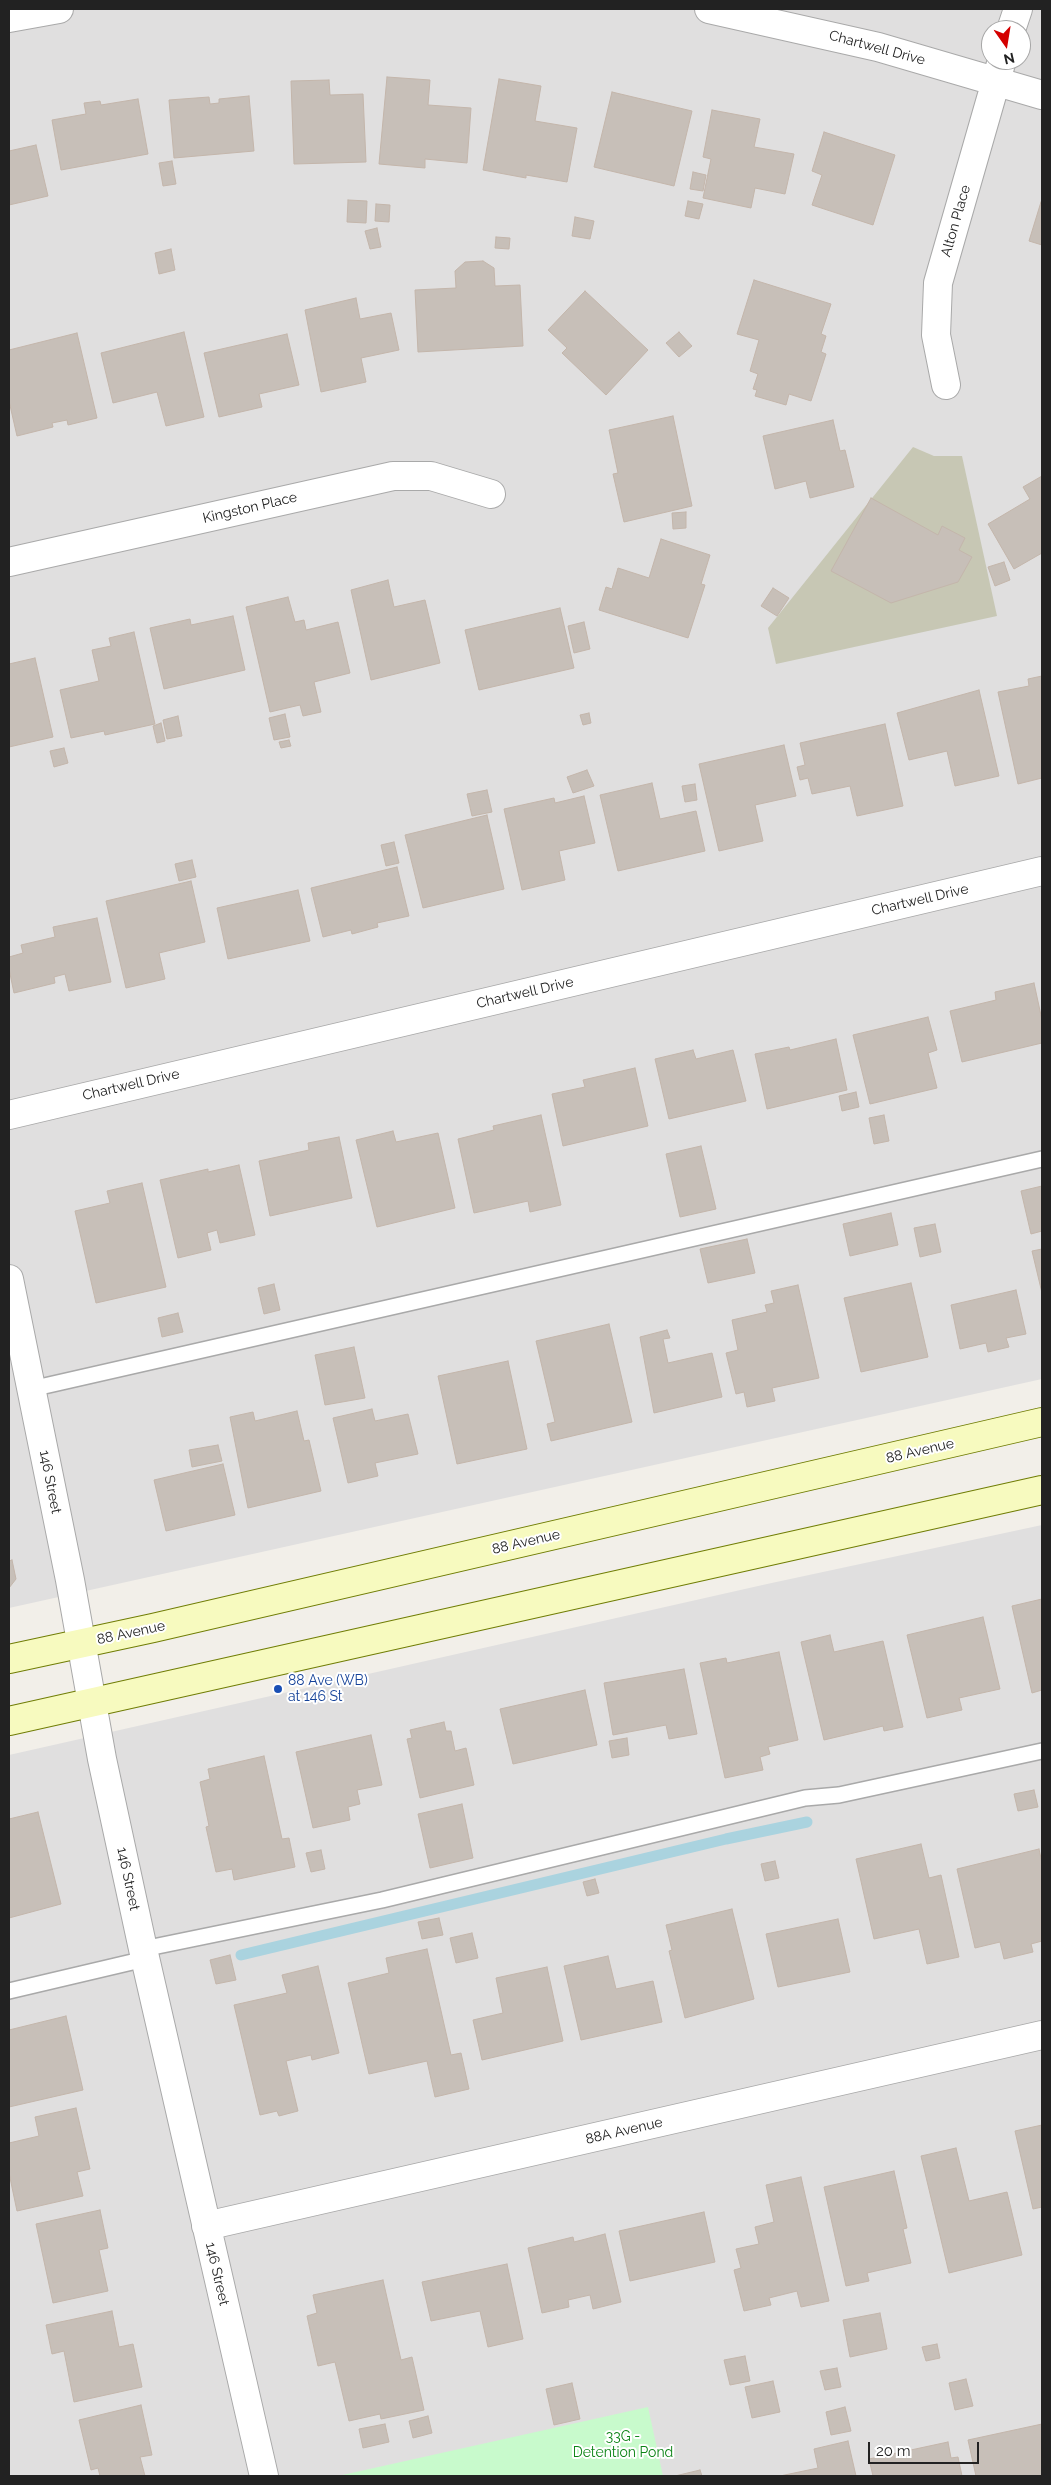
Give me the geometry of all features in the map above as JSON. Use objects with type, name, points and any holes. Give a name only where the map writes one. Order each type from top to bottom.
[{"type":"main road","name":"88 Avenue","points":[[9,1659],[1042,1422]]},
{"type":"main road","points":[[9,1721],[1042,1490]]},
{"type":"street","points":[[9,18],[59,9]]},
{"type":"street","name":"Chartwell Drive","points":[[709,9],[878,47],[981,67]]},
{"type":"street","name":"Chartwell Drive","points":[[999,70],[1042,95]]},
{"type":"street","name":"Alton Place","points":[[946,385],[936,335],[938,283],[999,70]]},
{"type":"street","name":"Kingston Place","points":[[9,562],[393,476],[431,476],[491,494]]},
{"type":"street","name":"Chartwell Drive","points":[[9,1115],[1042,871]]},
{"type":"street","name":"146 Street","points":[[9,1279],[22,1375],[82,1643],[92,1703],[144,1954],[264,2476]]},
{"type":"street","name":"88A Avenue","points":[[206,2226],[1042,2035]]},
{"type":"lane","points":[[22,1375],[1042,1159]]},
{"type":"lane","points":[[9,1991],[144,1954],[382,1900],[805,1798],[839,1796],[1042,1750]]},
{"type":"shaded area","points":[[9,9],[1042,9],[1042,1379],[9,1608]]},
{"type":"shaded area","points":[[913,447],[934,456],[962,456],[997,616],[776,664],[768,628]]},
{"type":"shaded area","points":[[1042,1525],[1042,2476],[9,2476],[9,1755],[767,1584]]},
{"type":"green space","name":"33G - Detention Pond","points":[[648,2407],[663,2476],[338,2476]]},
{"type":"building","points":[[387,77],[430,80],[428,105],[471,108],[467,163],[425,159],[425,168],[379,164]]},
{"type":"building","points":[[499,79],[541,86],[535,121],[577,128],[567,182],[526,175],[526,178],[483,170]]},
{"type":"building","points":[[329,80],[330,95],[363,94],[366,162],[294,164],[291,81]]},
{"type":"building","points":[[612,92],[692,111],[674,186],[594,167]]},
{"type":"building","points":[[249,96],[254,151],[174,158],[169,100],[209,97],[210,104],[219,103],[219,99]]},
{"type":"building","points":[[138,99],[148,154],[61,170],[52,120],[86,114],[84,103],[100,101],[101,105]]},
{"type":"building","points":[[712,110],[760,119],[754,147],[794,154],[785,194],[755,188],[751,208],[703,198],[711,159],[703,157]]},
{"type":"building","points":[[824,132],[895,155],[873,225],[812,205],[822,175],[812,171]]},
{"type":"building","points":[[36,145],[48,196],[9,205],[9,151]]},
{"type":"building","points":[[172,161],[176,184],[163,186],[159,163]]},
{"type":"building","points":[[693,172],[706,175],[703,191],[690,189]]},
{"type":"building","points":[[348,200],[367,201],[366,223],[347,222]]},
{"type":"building","points":[[688,201],[703,204],[699,219],[685,216]]},
{"type":"building","points":[[1042,202],[1042,245],[1029,241]]},
{"type":"building","points":[[376,204],[390,205],[389,222],[375,221]]},
{"type":"building","points":[[575,217],[594,221],[590,239],[572,236]]},
{"type":"building","points":[[377,228],[381,247],[370,249],[365,231]]},
{"type":"building","points":[[496,237],[510,238],[509,249],[495,248]]},
{"type":"building","points":[[171,249],[175,270],[159,274],[155,253]]},
{"type":"building","points":[[483,261],[494,268],[495,286],[520,285],[523,346],[418,352],[415,290],[456,288],[455,271],[465,262]]},
{"type":"building","points":[[754,280],[831,304],[821,334],[826,336],[821,352],[826,354],[811,401],[789,394],[786,405],[755,396],[757,390],[753,389],[758,374],[750,371],[759,340],[737,334]]},
{"type":"building","points":[[585,291],[648,350],[606,395],[562,353],[567,348],[548,330]]},
{"type":"building","points":[[356,298],[360,319],[391,313],[399,350],[361,358],[366,382],[321,392],[305,310]]},
{"type":"building","points":[[184,332],[204,417],[166,426],[157,392],[113,403],[101,353]]},
{"type":"building","points":[[679,332],[692,346],[679,357],[666,343]]},
{"type":"building","points":[[77,333],[97,418],[68,425],[67,420],[52,423],[53,427],[17,436],[9,401],[9,350]]},
{"type":"building","points":[[287,334],[299,385],[259,394],[262,407],[219,417],[204,353]]},
{"type":"building","points":[[673,416],[692,506],[624,522],[613,474],[618,473],[609,430]]},
{"type":"building","points":[[833,420],[840,451],[845,450],[854,487],[810,498],[806,481],[775,489],[763,436]]},
{"type":"building","points":[[1042,476],[1042,553],[1014,569],[988,524],[1030,499],[1023,487]]},
{"type":"building","points":[[871,498],[938,535],[942,526],[965,538],[959,550],[972,557],[958,582],[891,603],[831,571]]},
{"type":"building","points":[[686,512],[686,528],[673,529],[672,513]]},
{"type":"building","points":[[661,539],[710,555],[701,584],[705,585],[688,638],[599,610],[606,587],[612,589],[618,568],[649,578]]},
{"type":"building","points":[[1004,562],[1010,580],[995,586],[988,567]]},
{"type":"building","points":[[388,580],[394,607],[425,600],[440,663],[371,680],[351,590]]},
{"type":"building","points":[[773,588],[789,598],[777,616],[761,606]]},
{"type":"building","points":[[288,597],[295,622],[304,620],[306,630],[338,622],[350,673],[314,682],[321,712],[303,716],[300,705],[270,712],[246,607]]},
{"type":"building","points":[[560,608],[574,668],[479,690],[465,630]]},
{"type":"building","points":[[233,616],[245,670],[164,689],[150,628],[190,619],[191,625]]},
{"type":"building","points":[[584,622],[590,649],[574,653],[568,626]]},
{"type":"building","points":[[134,632],[155,724],[105,735],[104,731],[71,738],[60,690],[99,681],[92,650],[111,646],[109,638]]},
{"type":"building","points":[[35,658],[53,737],[9,747],[9,664]]},
{"type":"building","points":[[1042,676],[1042,778],[1018,784],[998,692],[1029,686],[1028,679]]},
{"type":"building","points":[[979,690],[999,776],[955,786],[947,751],[909,760],[897,713]]},
{"type":"building","points":[[589,713],[591,723],[583,725],[580,715]]},
{"type":"building","points":[[285,714],[290,737],[274,740],[269,718]]},
{"type":"building","points":[[178,716],[182,736],[167,739],[163,720]]},
{"type":"building","points":[[161,723],[165,741],[157,743],[153,726]]},
{"type":"building","points":[[885,724],[903,806],[857,816],[850,786],[812,794],[808,778],[800,780],[797,767],[805,765],[800,743]]},
{"type":"building","points":[[289,740],[291,746],[281,748],[279,742]]},
{"type":"building","points":[[784,745],[796,796],[755,805],[763,841],[719,851],[699,764]]},
{"type":"building","points":[[64,748],[68,763],[54,767],[50,751]]},
{"type":"building","points":[[587,770],[594,786],[573,793],[567,777]]},
{"type":"building","points":[[652,783],[660,819],[696,811],[705,851],[618,871],[600,795]]},
{"type":"building","points":[[695,784],[697,800],[685,802],[682,786]]},
{"type":"building","points":[[487,790],[492,812],[472,816],[467,794]]},
{"type":"building","points":[[584,796],[595,843],[559,851],[565,880],[522,890],[504,809],[554,798],[555,803]]},
{"type":"building","points":[[487,815],[504,889],[423,908],[405,835]]},
{"type":"building","points":[[394,842],[399,863],[386,866],[381,845]]},
{"type":"building","points":[[192,860],[196,877],[179,881],[175,864]]},
{"type":"building","points":[[397,867],[409,916],[377,923],[378,927],[352,934],[351,930],[323,937],[311,888]]},
{"type":"building","points":[[191,881],[205,942],[159,953],[165,979],[126,988],[106,901]]},
{"type":"building","points":[[298,890],[310,941],[228,959],[217,908]]},
{"type":"building","points":[[97,918],[111,982],[69,991],[65,974],[54,977],[55,983],[14,993],[9,969],[9,957],[23,953],[21,945],[55,937],[53,927]]},
{"type":"building","points":[[1034,983],[1042,1020],[1042,1043],[962,1062],[950,1011],[996,1000],[995,992]]},
{"type":"building","points":[[928,1017],[937,1050],[928,1053],[937,1088],[870,1104],[853,1035]]},
{"type":"building","points":[[836,1039],[847,1090],[767,1109],[755,1054],[789,1047],[790,1050]]},
{"type":"building","points":[[693,1050],[696,1059],[733,1050],[746,1101],[669,1119],[655,1059]]},
{"type":"building","points":[[635,1068],[648,1126],[563,1146],[552,1094],[585,1087],[583,1080]]},
{"type":"building","points":[[856,1092],[859,1107],[842,1111],[839,1096]]},
{"type":"building","points":[[541,1115],[561,1205],[530,1212],[528,1201],[474,1213],[458,1139],[494,1130],[493,1126]]},
{"type":"building","points":[[884,1115],[889,1141],[874,1144],[869,1118]]},
{"type":"building","points":[[393,1131],[396,1142],[438,1133],[455,1208],[377,1227],[356,1140]]},
{"type":"building","points":[[339,1137],[352,1198],[270,1216],[259,1161],[309,1150],[308,1143]]},
{"type":"building","points":[[701,1146],[716,1209],[680,1217],[666,1154]]},
{"type":"building","points":[[239,1165],[255,1235],[220,1243],[217,1230],[207,1233],[211,1250],[178,1258],[160,1180],[208,1169],[208,1172]]},
{"type":"building","points":[[142,1183],[166,1287],[96,1303],[75,1211],[110,1203],[107,1191]]},
{"type":"building","points":[[1042,1186],[1042,1231],[1031,1234],[1021,1191]]},
{"type":"building","points":[[891,1213],[898,1245],[850,1256],[843,1224]]},
{"type":"building","points":[[935,1224],[941,1252],[920,1257],[914,1228]]},
{"type":"building","points":[[747,1239],[755,1273],[708,1283],[700,1249]]},
{"type":"building","points":[[1042,1249],[1042,1293],[1032,1251]]},
{"type":"building","points":[[911,1283],[928,1357],[861,1372],[844,1298]]},
{"type":"building","points":[[274,1284],[280,1310],[264,1314],[258,1288]]},
{"type":"building","points":[[798,1285],[819,1378],[772,1388],[775,1401],[747,1407],[744,1392],[736,1394],[726,1353],[738,1350],[732,1320],[767,1312],[765,1305],[774,1303],[771,1291]]},
{"type":"building","points":[[1016,1290],[1026,1334],[1006,1338],[1009,1347],[988,1352],[986,1343],[960,1349],[951,1305]]},
{"type":"building","points":[[178,1313],[183,1332],[162,1337],[158,1318]]},
{"type":"building","points":[[609,1324],[632,1422],[551,1441],[547,1424],[555,1422],[536,1341]]},
{"type":"building","points":[[667,1330],[670,1338],[663,1339],[668,1363],[712,1353],[722,1397],[654,1413],[640,1337]]},
{"type":"building","points":[[354,1347],[365,1398],[325,1405],[315,1355]]},
{"type":"building","points":[[508,1361],[527,1449],[457,1464],[438,1376]]},
{"type":"building","points":[[372,1409],[375,1421],[408,1414],[418,1454],[375,1463],[378,1476],[348,1483],[333,1418]]},
{"type":"building","points":[[297,1411],[304,1441],[309,1440],[321,1491],[248,1508],[230,1417],[253,1412],[255,1421]]},
{"type":"building","points":[[218,1445],[222,1461],[192,1467],[189,1450]]},
{"type":"building","points":[[223,1464],[235,1515],[166,1531],[154,1480]]},
{"type":"building","points":[[12,1560],[16,1579],[9,1588],[9,1561]]},
{"type":"building","points":[[1042,1599],[1042,1690],[1032,1693],[1012,1606]]},
{"type":"building","points":[[983,1617],[1000,1689],[959,1698],[962,1710],[927,1718],[907,1635]]},
{"type":"building","points":[[830,1635],[834,1652],[883,1641],[903,1727],[884,1731],[883,1726],[824,1740],[801,1642]]},
{"type":"building","points":[[779,1652],[798,1740],[768,1747],[770,1754],[760,1757],[763,1770],[725,1778],[700,1663],[726,1658],[727,1663]]},
{"type":"building","points":[[684,1669],[697,1734],[669,1739],[666,1725],[613,1735],[604,1683]]},
{"type":"building","points":[[585,1690],[597,1745],[513,1764],[500,1709]]},
{"type":"building","points":[[444,1722],[446,1731],[451,1731],[455,1751],[466,1748],[474,1785],[420,1798],[407,1739],[412,1738],[410,1730]]},
{"type":"building","points":[[371,1735],[382,1785],[357,1790],[360,1804],[348,1807],[350,1820],[313,1828],[296,1752]]},
{"type":"building","points":[[627,1738],[629,1755],[612,1758],[609,1741]]},
{"type":"building","points":[[264,1756],[282,1839],[289,1838],[295,1867],[234,1880],[232,1869],[216,1872],[206,1827],[209,1826],[200,1782],[210,1779],[208,1769]]},
{"type":"building","points":[[1034,1790],[1038,1807],[1018,1811],[1014,1794]]},
{"type":"building","points":[[462,1804],[473,1858],[430,1868],[418,1814]]},
{"type":"building","points":[[38,1812],[61,1904],[9,1918],[9,1819]]},
{"type":"building","points":[[921,1844],[929,1878],[941,1875],[959,1957],[927,1964],[919,1929],[874,1939],[856,1859]]},
{"type":"building","points":[[1039,1849],[1042,1863],[1042,1941],[1031,1944],[1033,1952],[1004,1959],[1000,1942],[975,1948],[957,1869]]},
{"type":"building","points":[[321,1850],[325,1869],[311,1872],[306,1853]]},
{"type":"building","points":[[775,1861],[779,1878],[765,1881],[761,1864]]},
{"type":"building","points":[[595,1879],[599,1893],[587,1896],[583,1882]]},
{"type":"building","points":[[732,1909],[754,1999],[685,2018],[669,1951],[672,1950],[666,1925]]},
{"type":"building","points":[[439,1918],[443,1935],[422,1939],[418,1922]]},
{"type":"building","points":[[838,1919],[850,1972],[778,1987],[766,1934]]},
{"type":"building","points":[[472,1933],[478,1958],[456,1963],[450,1938]]},
{"type":"building","points":[[427,1949],[451,2055],[461,2053],[469,2089],[435,2097],[427,2061],[369,2074],[348,1983],[389,1973],[386,1958]]},
{"type":"building","points":[[230,1955],[236,1980],[216,1984],[210,1960]]},
{"type":"building","points":[[608,1956],[616,1989],[653,1981],[662,2022],[581,2040],[564,1966]]},
{"type":"building","points":[[318,1966],[339,2053],[312,2060],[311,2055],[286,2061],[298,2111],[279,2116],[277,2111],[260,2115],[234,2005],[287,1993],[282,1975]]},
{"type":"building","points":[[547,1967],[563,2041],[482,2060],[473,2020],[503,2013],[496,1978]]},
{"type":"building","points":[[66,2016],[83,2090],[9,2107],[9,2030]]},
{"type":"building","points":[[76,2108],[90,2169],[77,2172],[83,2196],[17,2211],[9,2173],[9,2143],[39,2136],[35,2117]]},
{"type":"building","points":[[1042,2125],[1042,2207],[1033,2209],[1015,2131]]},
{"type":"building","points":[[956,2148],[969,2201],[1007,2192],[1022,2255],[949,2273],[921,2156]]},
{"type":"building","points":[[894,2171],[907,2228],[903,2229],[911,2263],[867,2273],[869,2281],[846,2286],[824,2187]]},
{"type":"building","points":[[801,2177],[829,2301],[801,2307],[797,2291],[769,2298],[771,2305],[744,2311],[734,2270],[741,2268],[736,2249],[759,2244],[755,2227],[774,2222],[766,2185]]},
{"type":"building","points":[[100,2210],[108,2248],[99,2250],[108,2291],[53,2303],[36,2224]]},
{"type":"building","points":[[704,2212],[715,2262],[630,2281],[619,2231]]},
{"type":"building","points":[[605,2234],[621,2302],[593,2309],[590,2295],[568,2300],[569,2307],[542,2313],[528,2248],[573,2237],[574,2242]]},
{"type":"building","points":[[507,2264],[523,2339],[488,2347],[480,2311],[431,2321],[422,2282]]},
{"type":"building","points":[[383,2280],[401,2360],[412,2357],[424,2410],[381,2419],[380,2414],[349,2421],[335,2362],[318,2366],[307,2316],[317,2313],[313,2295]]},
{"type":"building","points":[[112,2311],[119,2347],[133,2344],[142,2387],[74,2402],[64,2351],[52,2354],[46,2325]]},
{"type":"building","points":[[880,2313],[887,2349],[850,2357],[843,2320]]},
{"type":"building","points":[[937,2344],[940,2358],[926,2361],[922,2347]]},
{"type":"building","points":[[745,2356],[750,2381],[730,2385],[724,2360]]},
{"type":"building","points":[[837,2368],[841,2387],[825,2390],[820,2371]]},
{"type":"building","points":[[966,2379],[973,2406],[955,2410],[949,2383]]},
{"type":"building","points":[[773,2381],[780,2412],[752,2418],[745,2387]]},
{"type":"building","points":[[572,2383],[580,2419],[554,2425],[546,2389]]},
{"type":"building","points":[[141,2405],[152,2455],[140,2457],[145,2476],[100,2476],[98,2468],[91,2470],[79,2420]]},
{"type":"building","points":[[845,2407],[851,2431],[831,2435],[826,2412]]},
{"type":"building","points":[[428,2416],[432,2433],[413,2438],[409,2421]]},
{"type":"building","points":[[385,2424],[389,2442],[363,2448],[359,2429]]},
{"type":"building","points":[[1042,2424],[1042,2476],[976,2476],[968,2440]]},
{"type":"building","points":[[848,2441],[856,2476],[780,2476],[818,2468],[814,2449]]},
{"type":"building","points":[[948,2442],[951,2458],[958,2457],[962,2476],[873,2476],[869,2459]]},
{"type":"building","points":[[700,2470],[702,2476],[675,2476]]},
{"type":"waterway","points":[[241,1955],[726,1839],[807,1822]]},
{"type":"place","name":"88 Ave (WB) at 146 St","points":[[278,1689]]}]
